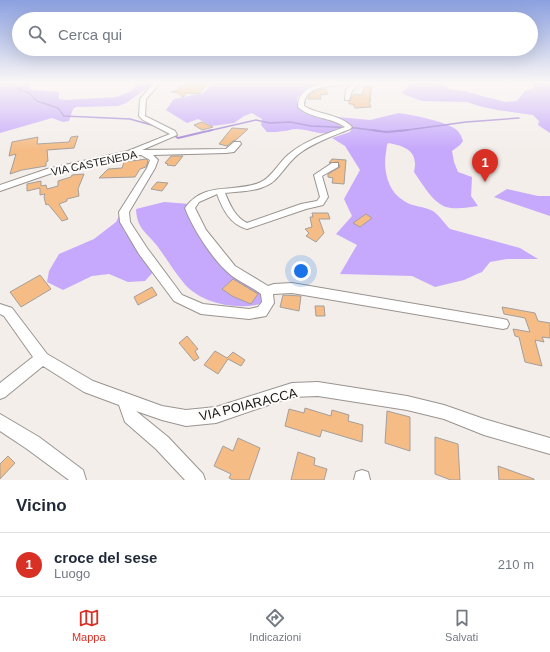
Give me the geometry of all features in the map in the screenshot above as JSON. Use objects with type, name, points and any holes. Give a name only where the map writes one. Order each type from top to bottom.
[{"type":"street","points":[[125,154],[174,135],[173,132],[145,120],[142,116],[143,105]]},
{"type":"street","points":[[301,105],[308,112],[342,122],[349,127],[307,145],[290,157],[273,177],[263,184],[204,195],[194,201],[190,208],[191,214],[214,248],[235,272],[259,285],[267,292],[274,289],[292,288],[503,324]]},
{"type":"street","points":[[145,153],[226,151],[231,150],[237,144]]},
{"type":"street","name":"VIA CASTENEDA","points":[[0,188],[50,171],[125,154],[136,152],[145,153],[150,155],[154,160],[151,168],[124,212],[125,222],[142,251],[178,298],[201,309],[249,314],[262,312],[268,302],[267,292]]},
{"type":"street","points":[[220,191],[236,221],[247,226],[304,206],[320,203],[324,197],[318,175],[335,165]]},
{"type":"street","name":"VIA POIARACCA","points":[[0,309],[8,312],[42,358],[89,387],[126,402],[162,413],[186,418],[216,415],[292,390],[318,389],[407,403],[444,412],[505,433],[550,446]]},
{"type":"street","points":[[0,392],[42,358]]},
{"type":"street","points":[[126,402],[130,417],[162,443],[197,480]]},
{"type":"street","points":[[0,422],[33,443],[71,471],[77,476],[78,480]]},
{"type":"shaded area","points":[[0,105],[120,105],[76,107],[73,109],[69,121],[63,122],[52,118],[0,133]]},
{"type":"shaded area","points":[[169,105],[298,105],[302,111],[308,114],[337,123],[342,127],[331,133],[320,133],[302,129],[267,132],[261,125],[262,119],[252,113],[244,116],[234,123],[212,126],[198,119],[187,123],[166,110]]},
{"type":"shaded area","points":[[477,105],[550,105],[550,133],[538,125],[539,121],[533,115]]},
{"type":"shaded area","points":[[399,113],[443,123],[459,132],[463,141],[452,151],[454,162],[458,172],[472,177],[471,196],[478,206],[454,208],[441,205],[428,192],[414,172],[415,165],[412,154],[405,148],[388,143],[385,159],[386,172],[390,186],[398,197],[407,203],[433,211],[450,229],[520,248],[538,259],[507,259],[490,262],[482,272],[464,280],[435,287],[412,276],[340,274],[357,245],[336,234],[352,216],[344,199],[360,170],[345,146],[332,138],[350,132],[352,128],[344,121],[327,116],[370,120]]},
{"type":"shaded area","points":[[507,189],[538,196],[550,196],[550,216],[494,197]]},
{"type":"shaded area","points":[[164,202],[190,204],[234,276],[244,284],[264,294],[264,303],[231,306],[209,300],[190,290],[138,222],[136,209]]},
{"type":"shaded area","points":[[121,212],[121,224],[124,231],[155,270],[145,281],[128,282],[109,274],[92,276],[63,290],[47,282],[49,271],[59,254],[94,239],[116,222]]},
{"type":"building","points":[[354,105],[370,105],[371,107],[355,108]]},
{"type":"building","points":[[202,122],[213,127],[202,130],[194,125]]},
{"type":"building","points":[[232,128],[248,129],[227,146],[219,144]]},
{"type":"building","points":[[78,136],[74,148],[47,150],[48,161],[46,162],[46,166],[22,170],[10,174],[16,154],[9,156],[12,142],[38,137],[37,144],[69,142],[71,137]]},
{"type":"building","points":[[171,156],[183,156],[175,166],[167,165],[168,164],[165,163]]},
{"type":"building","points":[[146,159],[148,161],[146,167],[140,169],[135,177],[99,178],[108,169],[122,168],[124,162]]},
{"type":"building","points":[[332,159],[346,160],[344,184],[332,183],[333,178],[328,177],[328,174],[340,167],[338,162],[329,163]]},
{"type":"building","points":[[84,174],[78,189],[79,196],[67,199],[67,201],[59,204],[68,219],[62,221],[48,204],[46,205],[44,197],[45,194],[40,195],[40,188],[27,191],[27,184],[41,181],[41,186],[46,185],[47,189],[58,186],[58,181],[71,177],[72,175]]},
{"type":"building","points":[[157,182],[168,183],[162,191],[151,189]]},
{"type":"building","points":[[312,213],[328,213],[330,219],[319,219],[324,233],[316,242],[306,236],[309,233],[305,229],[312,227],[310,217],[313,217]]},
{"type":"building","points":[[366,214],[372,218],[360,227],[353,223]]},
{"type":"building","points":[[40,275],[51,289],[21,307],[10,292]]},
{"type":"building","points":[[233,279],[258,294],[251,304],[232,296],[222,289]]},
{"type":"building","points":[[152,287],[157,295],[138,305],[134,297]]},
{"type":"building","points":[[283,295],[301,296],[299,311],[280,307]]},
{"type":"building","points":[[315,306],[324,306],[325,316],[316,316]]},
{"type":"building","points":[[502,307],[535,313],[538,321],[550,323],[550,338],[542,337],[544,342],[535,340],[542,366],[525,362],[519,337],[515,336],[513,329],[530,332],[525,318],[504,314]]},
{"type":"building","points":[[187,336],[198,349],[195,351],[199,358],[194,361],[179,343]]},
{"type":"building","points":[[215,351],[227,358],[233,352],[245,360],[241,366],[228,359],[218,374],[204,365]]},
{"type":"building","points":[[305,408],[331,416],[332,410],[349,415],[348,421],[363,425],[362,442],[322,430],[320,437],[285,426],[289,409],[304,413]]},
{"type":"building","points":[[387,411],[410,417],[410,451],[385,443]]},
{"type":"building","points":[[435,437],[458,444],[460,480],[451,480],[435,474]]},
{"type":"building","points":[[238,438],[260,448],[249,480],[233,480],[229,478],[231,474],[214,466],[223,446],[233,451]]},
{"type":"building","points":[[298,452],[315,458],[314,465],[327,469],[324,480],[291,480]]},
{"type":"building","points":[[8,456],[15,463],[0,479],[0,464]]},
{"type":"building","points":[[498,466],[534,479],[534,480],[499,480]]},
{"type":"waterway","points":[[50,105],[58,108],[64,116],[130,119],[155,126]]},
{"type":"waterway","points":[[406,130],[466,122],[519,118]]},
{"type":"waterway","points":[[208,131],[256,120],[270,123],[290,122],[311,126],[356,128],[379,131]]},
{"type":"waterway","points":[[172,134],[178,138],[212,130]]},
{"type":"waterway","points":[[372,130],[379,131]]},
{"type":"waterway","points":[[379,131],[386,132],[406,130]]},
{"type":"waterway","points":[[400,131],[406,130]]},
{"type":"place","name":"croce del sese","points":[[485,182]]}]
